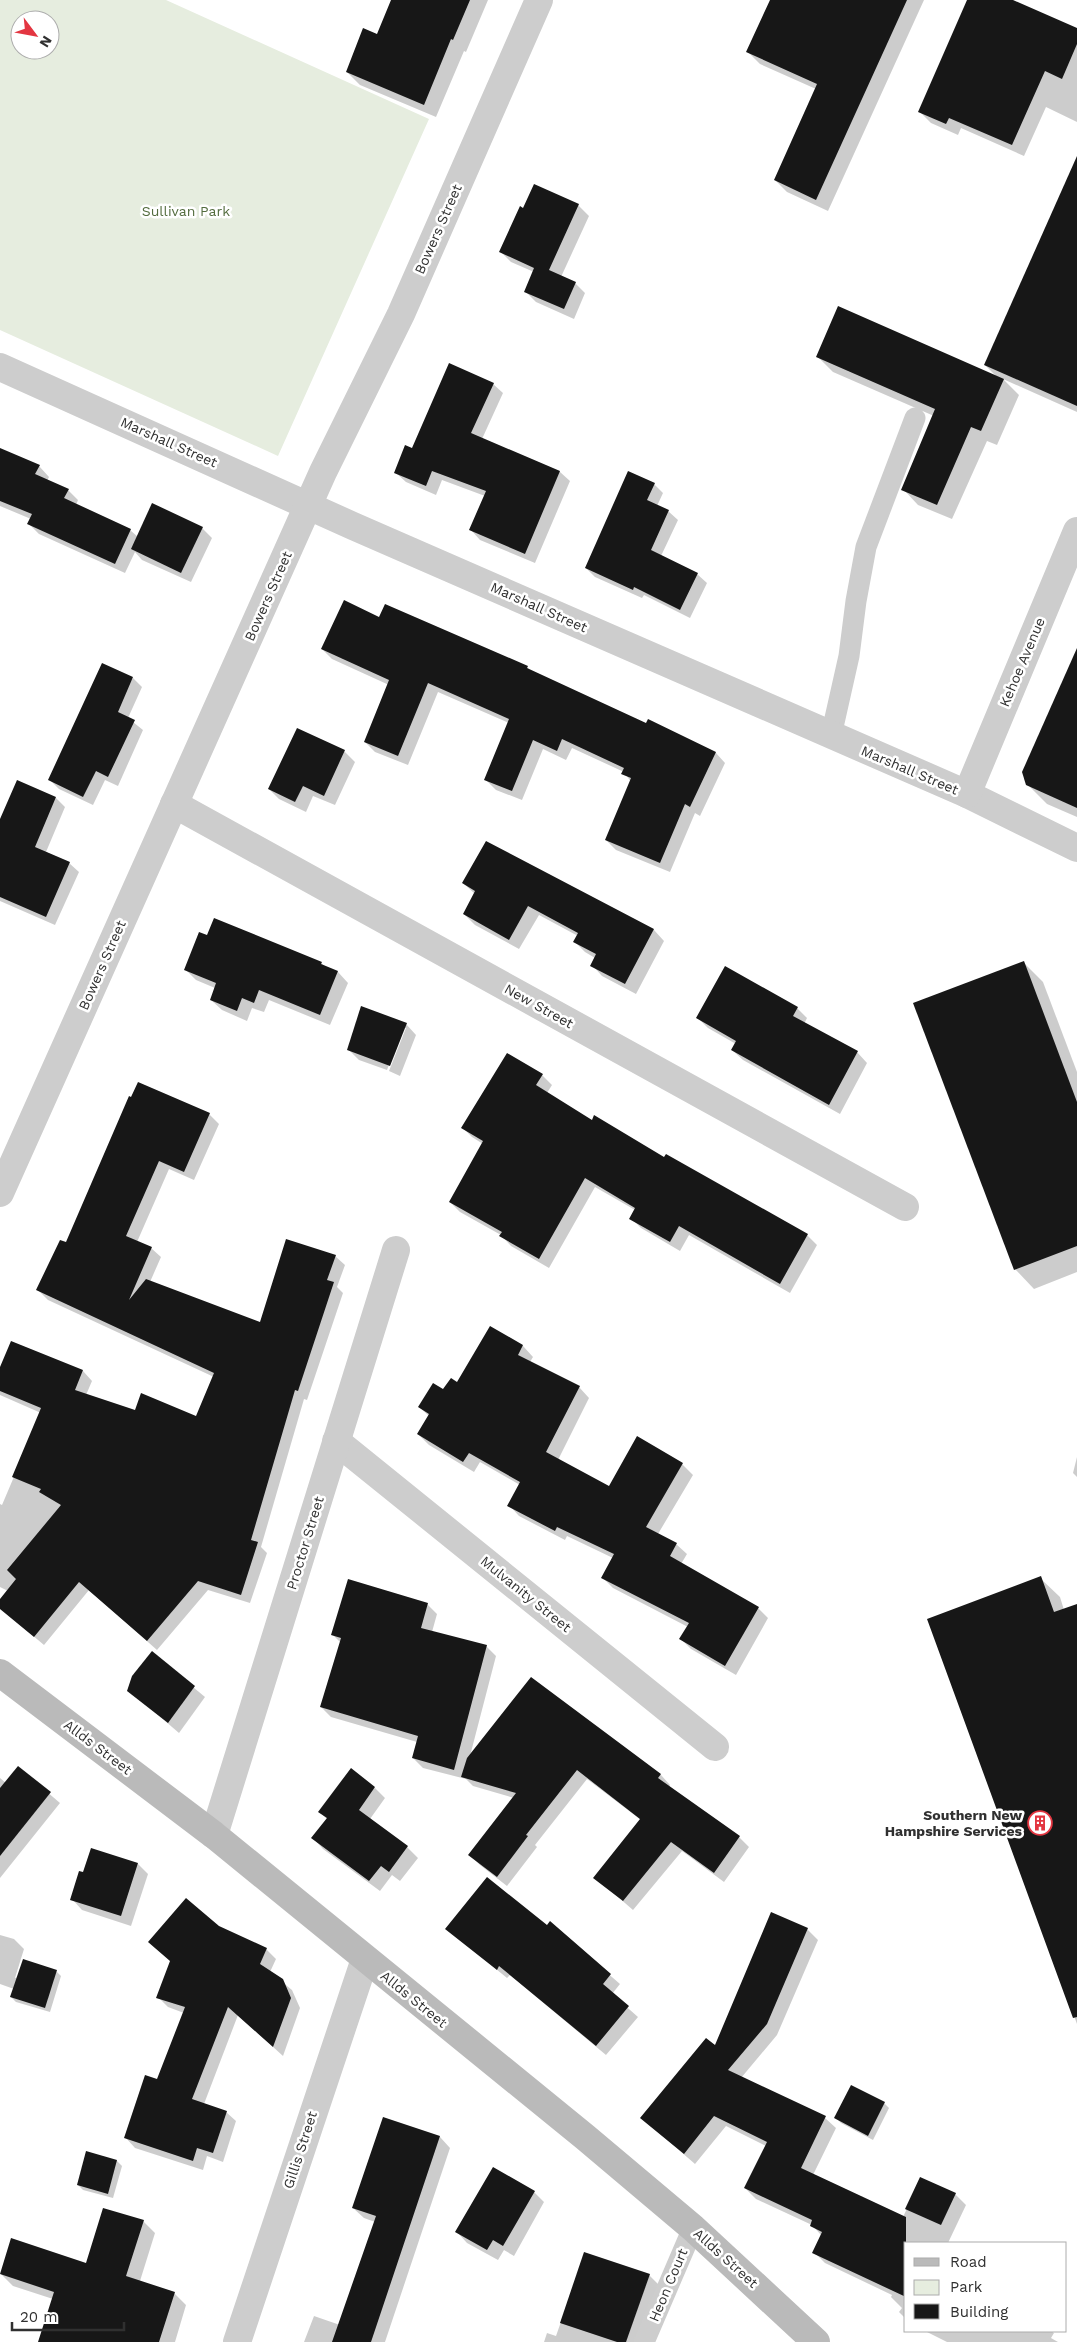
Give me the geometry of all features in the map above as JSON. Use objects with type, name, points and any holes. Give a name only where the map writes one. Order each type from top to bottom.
[{"type":"street","name":"Bowers Street","points":[[0,1193],[308,506],[401,314],[539,0]]},
{"type":"street","name":"Marshall Street","points":[[0,367],[308,506],[967,794],[1077,848]]},
{"type":"street","name":"Kehoe Avenue","points":[[967,794],[1077,531]]},
{"type":"street","name":"New Street","points":[[174,804],[904,1207]]},
{"type":"street","name":"Proctor Street","points":[[214,1836],[396,1250]]},
{"type":"street","name":"Mulvanity Street","points":[[336,1441],[715,1747]]},
{"type":"street","name":"Allds Street","points":[[0,1673],[214,1836],[585,2137],[693,2228],[816,2342]]},
{"type":"street","name":"Gillis Street","points":[[236,2342],[364,1959]]},
{"type":"lane","points":[[831,736],[848,656],[866,547],[915,418]]},
{"type":"lane","name":"Heon Court","points":[[644,2342],[693,2228]]},
{"type":"green space","name":"Sullivan Park","points":[[0,0],[166,0],[429,119],[278,456],[0,330]]},
{"type":"building","points":[[391,0],[470,0],[453,40],[451,39],[424,105],[346,72],[363,28],[377,34]]},
{"type":"building","points":[[770,0],[907,0],[816,200],[774,180],[817,84],[746,52]]},
{"type":"building","points":[[967,0],[1013,0],[1077,28],[1077,44],[1062,79],[1045,71],[1012,145],[949,118],[946,124],[918,112]]},
{"type":"building","points":[[1077,156],[1077,406],[984,365]]},
{"type":"building","points":[[534,184],[579,204],[549,270],[576,282],[564,309],[524,292],[534,268],[499,252],[520,206],[523,208]]},
{"type":"building","points":[[838,306],[1004,379],[981,431],[971,427],[937,505],[901,490],[935,409],[816,357]]},
{"type":"building","points":[[449,363],[494,383],[471,433],[560,471],[525,554],[469,530],[486,491],[432,471],[426,486],[394,473],[405,445],[412,448]]},
{"type":"building","points":[[0,448],[40,465],[35,474],[69,489],[64,498],[131,529],[115,564],[27,524],[32,514],[0,501]]},
{"type":"building","points":[[628,471],[655,483],[647,500],[669,510],[651,550],[698,573],[680,610],[634,587],[633,590],[585,568]]},
{"type":"building","points":[[152,503],[203,527],[181,573],[131,549]]},
{"type":"building","points":[[344,600],[379,617],[385,604],[528,666],[527,668],[646,723],[648,719],[716,752],[690,807],[685,804],[660,863],[605,840],[631,778],[621,774],[624,768],[562,739],[557,751],[533,740],[512,791],[484,780],[509,719],[428,683],[398,756],[364,742],[389,680],[321,649]]},
{"type":"building","points":[[1077,648],[1077,808],[1026,785],[1022,772]]},
{"type":"building","points":[[102,663],[133,677],[118,712],[135,720],[108,777],[96,771],[83,797],[48,780]]},
{"type":"building","points":[[297,728],[345,750],[324,796],[303,786],[295,802],[268,789]]},
{"type":"building","points":[[17,780],[56,797],[35,847],[70,862],[46,917],[0,897],[0,819]]},
{"type":"building","points":[[486,841],[654,929],[625,984],[590,966],[596,954],[573,942],[578,933],[528,906],[509,940],[463,914],[475,891],[462,883]]},
{"type":"building","points":[[214,918],[322,962],[321,964],[338,971],[320,1015],[259,990],[254,1003],[242,998],[237,1011],[210,1000],[216,983],[184,970],[199,932],[207,935]]},
{"type":"building","points":[[1024,961],[1077,1102],[1077,1246],[1014,1270],[913,1003]]},
{"type":"building","points":[[725,966],[798,1007],[793,1016],[858,1051],[829,1105],[731,1050],[736,1041],[696,1018]]},
{"type":"building","points":[[361,1006],[407,1023],[390,1066],[347,1050]]},
{"type":"building","points":[[507,1053],[543,1074],[536,1085],[592,1120],[594,1115],[664,1157],[666,1154],[808,1234],[780,1284],[679,1226],[670,1242],[629,1219],[635,1208],[585,1178],[539,1259],[499,1236],[502,1232],[449,1202],[483,1141],[461,1128]]},
{"type":"building","points":[[138,1082],[210,1113],[184,1172],[159,1161],[126,1236],[152,1247],[129,1300],[146,1279],[260,1322],[286,1239],[336,1255],[327,1280],[334,1282],[298,1391],[295,1390],[251,1540],[258,1542],[241,1595],[198,1581],[147,1641],[79,1582],[34,1637],[0,1609],[0,1599],[16,1579],[7,1570],[61,1505],[39,1492],[41,1489],[12,1477],[41,1408],[0,1391],[0,1367],[11,1341],[83,1370],[75,1390],[135,1410],[141,1393],[196,1416],[214,1373],[36,1290],[60,1240],[66,1242],[129,1096],[131,1097]]},
{"type":"building","points":[[490,1326],[523,1345],[518,1355],[580,1386],[546,1452],[609,1486],[637,1436],[683,1463],[646,1527],[677,1543],[670,1556],[759,1607],[725,1666],[679,1639],[689,1623],[601,1578],[614,1554],[557,1527],[555,1531],[507,1506],[520,1482],[469,1453],[463,1462],[417,1434],[429,1414],[418,1407],[433,1383],[443,1389],[451,1378],[457,1382]]},
{"type":"building","name":"Southern New Hampshire Services","points":[[1041,1576],[1054,1612],[1077,1604],[1077,2017],[1073,2018],[927,1619]]},
{"type":"building","points":[[348,1579],[428,1603],[421,1628],[487,1645],[454,1770],[412,1758],[418,1736],[320,1707],[341,1638],[331,1635]]},
{"type":"building","points":[[152,1651],[195,1686],[168,1723],[127,1691],[132,1676]]},
{"type":"building","points":[[531,1677],[661,1774],[658,1778],[740,1836],[714,1873],[671,1842],[623,1901],[593,1878],[640,1819],[577,1770],[526,1835],[528,1836],[497,1877],[468,1855],[516,1793],[461,1777],[467,1758]]},
{"type":"building","points":[[18,1766],[51,1792],[0,1856],[0,1788]]},
{"type":"building","points":[[351,1768],[375,1787],[359,1810],[408,1846],[389,1872],[381,1866],[369,1881],[311,1838],[327,1818],[318,1812]]},
{"type":"building","points":[[91,1848],[138,1863],[121,1916],[70,1900],[79,1871],[83,1872]]},
{"type":"building","points":[[487,1877],[547,1925],[550,1921],[611,1974],[603,1984],[629,2006],[596,2046],[499,1966],[497,1970],[445,1929]]},
{"type":"building","points":[[186,1898],[219,1926],[267,1948],[260,1964],[283,1979],[291,1998],[273,2047],[228,2007],[192,2099],[227,2111],[213,2153],[197,2148],[193,2161],[124,2138],[145,2075],[157,2079],[185,2007],[156,1998],[170,1961],[148,1942]]},
{"type":"building","points":[[771,1912],[808,1928],[767,2024],[728,2070],[826,2116],[801,2168],[906,2217],[904,2296],[812,2253],[822,2232],[810,2226],[812,2220],[744,2188],[767,2142],[714,2116],[684,2154],[640,2118],[706,2038],[715,2045]]},
{"type":"building","points":[[23,1959],[57,1970],[45,2008],[10,1997]]},
{"type":"building","points":[[851,2085],[885,2102],[868,2136],[834,2118]]},
{"type":"building","points":[[383,2117],[440,2136],[371,2342],[332,2342],[376,2216],[352,2208]]},
{"type":"building","points":[[86,2151],[117,2160],[108,2194],[77,2185]]},
{"type":"building","points":[[493,2167],[535,2191],[503,2246],[493,2240],[487,2250],[455,2232]]},
{"type":"building","points":[[920,2177],[956,2193],[941,2225],[905,2209]]},
{"type":"building","points":[[103,2208],[144,2220],[126,2276],[175,2292],[159,2342],[38,2342],[54,2292],[0,2274],[11,2238],[86,2263]]},
{"type":"building","points":[[584,2252],[650,2274],[626,2342],[617,2342],[560,2323]]},
{"type":"place","name":"Southern New Hampshire Services","points":[[1040,1823]]}]
